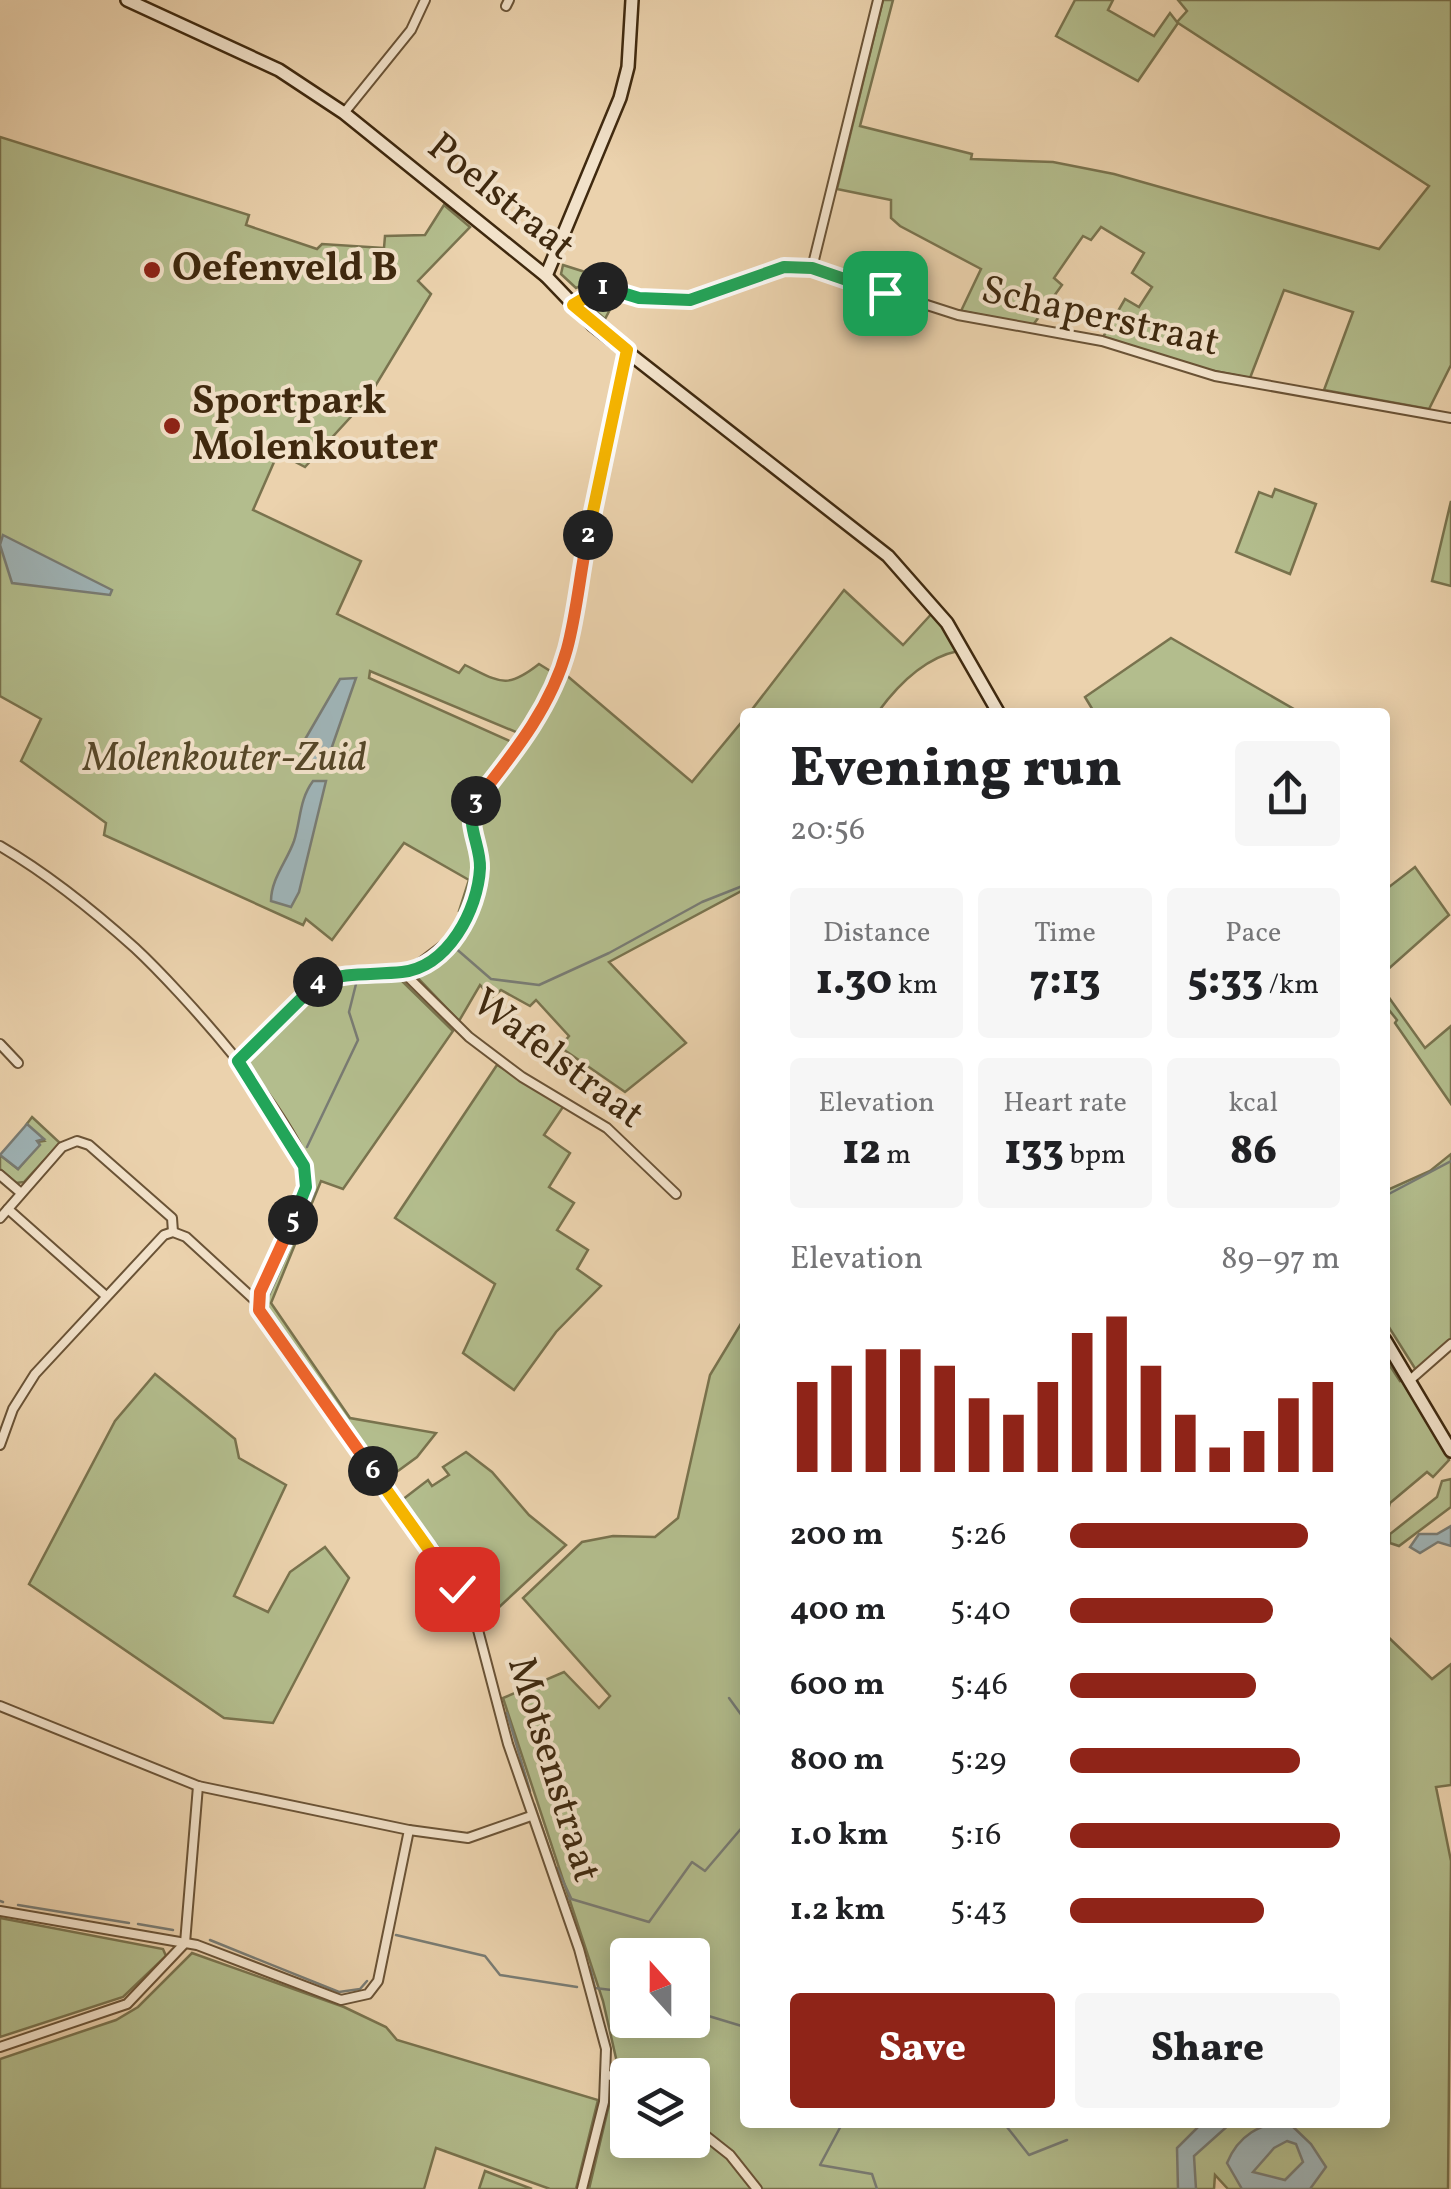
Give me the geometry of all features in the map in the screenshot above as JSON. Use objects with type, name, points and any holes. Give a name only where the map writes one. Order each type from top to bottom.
[{"type":"street","name":"Poelstraat","points":[[127,0],[279,70],[344,113],[546,276],[573,305],[627,350],[901,569],[946,623],[996,708]]},
{"type":"street","points":[[546,276],[620,98],[628,67],[632,0]]},
{"type":"street","points":[[812,268],[878,0]]},
{"type":"street","points":[[344,113],[411,30],[420,2]]},
{"type":"street","name":"Schaperstraat","points":[[573,305],[601,287],[639,298],[690,300],[784,267],[812,268],[958,315],[1102,341],[1214,376],[1451,418]]},
{"type":"street","name":"Wafelstraat","points":[[627,350],[567,649],[553,688],[524,740],[472,810],[480,866],[466,922],[433,956],[403,972],[490,1055],[595,1119],[676,1194]]},
{"type":"street","points":[[0,846],[135,948],[238,1061],[289,1137],[306,1176],[304,1197],[258,1303]]},
{"type":"street","points":[[238,1061],[314,983],[353,974],[403,972]]},
{"type":"street","points":[[0,1044],[18,1063]]},
{"type":"street","name":"Motsenstraat","points":[[21,1193],[62,1146],[83,1142],[172,1218],[173,1232],[186,1238],[258,1303],[264,1322],[442,1564],[466,1606],[478,1630],[532,1816],[594,1999],[608,2075],[582,2189]]},
{"type":"street","points":[[0,1174],[21,1193],[0,1218]]},
{"type":"street","points":[[8,1209],[106,1296]]},
{"type":"street","points":[[0,1445],[26,1386],[157,1240],[173,1232]]},
{"type":"street","points":[[1410,1380],[1451,1344]]},
{"type":"street","points":[[1390,1348],[1451,1451]]},
{"type":"street","points":[[0,1706],[198,1786],[409,1830],[458,1839],[532,1816]]},
{"type":"street","points":[[0,2048],[126,2004],[186,1943],[198,1786]]},
{"type":"street","points":[[0,1911],[186,1943],[324,1996],[350,2001],[368,1994],[382,1964],[409,1830]]},
{"type":"street","points":[[710,2140],[738,2163],[756,2189]]},
{"type":"green space","points":[[883,0],[893,0],[860,126],[972,154],[971,159],[1053,162],[1114,174],[1379,249],[1429,186],[1178,23],[1138,81],[1056,36],[1075,0],[1113,0],[1108,10],[1154,36],[1170,13],[1177,22],[1187,11],[1178,0],[1451,0],[1451,365],[1429,409],[1324,390],[1353,312],[1284,290],[1250,378],[1209,370],[1103,337],[1125,299],[1139,307],[1152,287],[1132,273],[1144,253],[1101,227],[1091,240],[1083,236],[1054,278],[1062,285],[1033,325],[961,311],[981,269],[900,226],[891,218],[891,200],[837,189]]},
{"type":"green space","name":"Molenkouter-Zuid","points":[[0,137],[249,215],[246,225],[317,249],[322,244],[384,248],[385,236],[425,235],[444,205],[470,227],[418,281],[431,294],[368,398],[305,467],[278,453],[253,510],[361,561],[337,614],[459,673],[465,665],[503,681],[518,678],[539,664],[555,674],[523,735],[370,671],[369,678],[514,743],[482,782],[469,807],[468,832],[475,867],[471,895],[463,913],[459,911],[469,880],[404,843],[332,940],[306,919],[303,925],[104,835],[106,823],[21,761],[41,719],[0,696]]},
{"type":"green space","points":[[563,265],[601,277],[576,288],[561,274]]},
{"type":"green space","points":[[598,295],[616,298],[605,319],[585,302]]},
{"type":"green space","points":[[1275,489],[1316,504],[1290,574],[1236,552],[1259,492],[1272,497]]},
{"type":"green space","points":[[1451,501],[1451,586],[1432,581]]},
{"type":"green space","points":[[844,590],[903,645],[935,610],[958,651],[912,674],[881,708],[753,708]]},
{"type":"green space","points":[[1171,638],[1292,708],[1092,708],[1085,697]]},
{"type":"green space","points":[[565,674],[692,782],[740,724],[740,892],[609,962],[686,1043],[625,1092],[560,1047],[569,1036],[536,1000],[530,1006],[501,990],[492,997],[480,985],[459,1021],[417,977],[459,936],[472,917],[485,858],[476,825],[477,810],[526,745]]},
{"type":"green space","points":[[1415,867],[1449,915],[1390,968],[1390,886]]},
{"type":"green space","points":[[350,980],[401,980],[453,1031],[343,1189],[321,1181],[271,1303],[350,1418],[436,1433],[417,1457],[387,1479],[268,1318],[264,1302],[311,1195],[311,1177],[301,1144],[250,1070],[249,1061],[312,991]]},
{"type":"green space","points":[[1390,999],[1425,1048],[1451,1026],[1451,1104],[1395,1023],[1397,1020],[1390,1011]]},
{"type":"green space","points":[[497,1065],[565,1104],[544,1135],[570,1153],[549,1187],[574,1203],[557,1230],[588,1250],[577,1269],[601,1286],[556,1332],[514,1390],[463,1353],[495,1284],[395,1218]]},
{"type":"green space","points":[[32,1117],[60,1143],[24,1182],[16,1183],[0,1169],[0,1155],[18,1169],[37,1142],[44,1141],[26,1125]]},
{"type":"green space","points":[[1451,1154],[1451,1340],[1416,1370],[1390,1329],[1390,1189],[1430,1171]]},
{"type":"green space","points":[[740,1325],[740,2128],[1390,2128],[1390,1639],[1432,1679],[1451,1664],[1451,1785],[1436,1787],[1451,1861],[1448,2189],[1228,2189],[1215,2175],[1214,2189],[589,2189],[610,2101],[610,2158],[710,2158],[710,2058],[616,2058],[611,2038],[710,2038],[710,1938],[610,1938],[610,2032],[503,1698],[564,1672],[599,1708],[610,1696],[523,1598],[582,1542],[613,1536],[655,1537],[678,1518],[710,1375]]},
{"type":"green space","points":[[1390,1366],[1400,1381],[1405,1380],[1449,1460],[1433,1477],[1427,1472],[1390,1503]]},
{"type":"green space","points":[[155,1374],[235,1439],[239,1458],[286,1485],[234,1596],[268,1612],[290,1572],[325,1547],[349,1578],[273,1723],[224,1718],[29,1584],[115,1421]]},
{"type":"green space","points":[[466,1452],[492,1472],[529,1515],[566,1545],[483,1622],[456,1573],[402,1500],[428,1480],[432,1486],[449,1475],[443,1467]]},
{"type":"green space","points":[[1451,1479],[1451,1507],[1399,1546],[1390,1543],[1390,1534],[1437,1497],[1442,1481]]},
{"type":"green space","points":[[0,1918],[163,1949],[166,1956],[123,1997],[0,2037]]},
{"type":"green space","points":[[192,1953],[344,2007],[386,2027],[397,2040],[598,2100],[576,2189],[550,2189],[436,2148],[424,2189],[0,2189],[0,2059],[116,2020],[138,2007]]},
{"type":"green space","points":[[485,2171],[532,2189],[479,2189]]},
{"type":"shaded area","points":[[3,535],[112,590],[110,595],[12,583],[0,545]]},
{"type":"shaded area","points":[[356,678],[326,764],[303,758],[300,748],[340,679]]},
{"type":"shaded area","points":[[313,781],[326,781],[299,892],[291,907],[271,901],[272,893]]},
{"type":"shaded area","points":[[27,1124],[44,1139],[37,1141],[40,1145],[18,1169],[0,1155]]},
{"type":"shaded area","points":[[1451,1526],[1451,1546],[1438,1542],[1420,1553],[1410,1547],[1419,1534],[1437,1534]]},
{"type":"shaded area","points":[[1197,2128],[1225,2128],[1194,2156],[1196,2189],[1178,2189],[1177,2148]]},
{"type":"shaded area","points":[[1260,2128],[1294,2128],[1326,2167],[1310,2189],[1242,2189],[1227,2163],[1237,2145]],"holes":[[[1287,2141],[1296,2144],[1303,2162],[1285,2180],[1253,2172],[1274,2148]]]},
{"type":"waterway","points":[[421,972],[453,946],[491,979],[539,985],[609,953],[702,902],[740,887]]},
{"type":"waterway","points":[[307,1147],[358,1040],[349,1012],[357,980],[381,980]]},
{"type":"waterway","points":[[1390,1193],[1451,1161]]},
{"type":"waterway","points":[[314,1193],[266,1302],[272,1321],[323,1390]]},
{"type":"waterway","points":[[436,1544],[478,1611]]},
{"type":"waterway","points":[[729,1698],[740,1713]]},
{"type":"waterway","points":[[507,1713],[530,1791]]},
{"type":"waterway","points":[[534,1804],[554,1862]]},
{"type":"waterway","points":[[568,1898],[649,1922],[692,1862],[705,1871],[740,1830]]},
{"type":"waterway","points":[[557,1868],[571,1898]]},
{"type":"waterway","points":[[18,1905],[129,1923]]},
{"type":"waterway","points":[[571,1912],[586,1957]]},
{"type":"waterway","points":[[138,1924],[173,1930]]},
{"type":"waterway","points":[[396,1935],[485,1956],[500,1975],[577,1987]]},
{"type":"waterway","points":[[210,1940],[339,1992],[360,1989],[367,1981]]},
{"type":"waterway","points":[[590,1967],[595,1988],[610,1990]]},
{"type":"waterway","points":[[710,2016],[740,2025]]},
{"type":"waterway","points":[[840,2128],[820,2165],[872,2174],[877,2189]]},
{"type":"waterway","points":[[1008,2128],[1029,2155],[1067,2140]]},
{"type":"place","name":"Oefenveld B","points":[[152,270]]},
{"type":"place","name":"Sportpark Molenkouter","points":[[172,426]]},
{"type":"route","points":[[457,1589],[259,1310],[266,1276],[304,1197],[306,1176],[289,1137],[238,1061],[314,983],[338,976],[411,970],[456,936],[472,909],[480,854],[472,810],[524,740],[553,688],[567,649],[620,366],[627,350],[573,305],[601,287],[639,298],[690,300],[784,267],[812,268],[885,293]]}]
